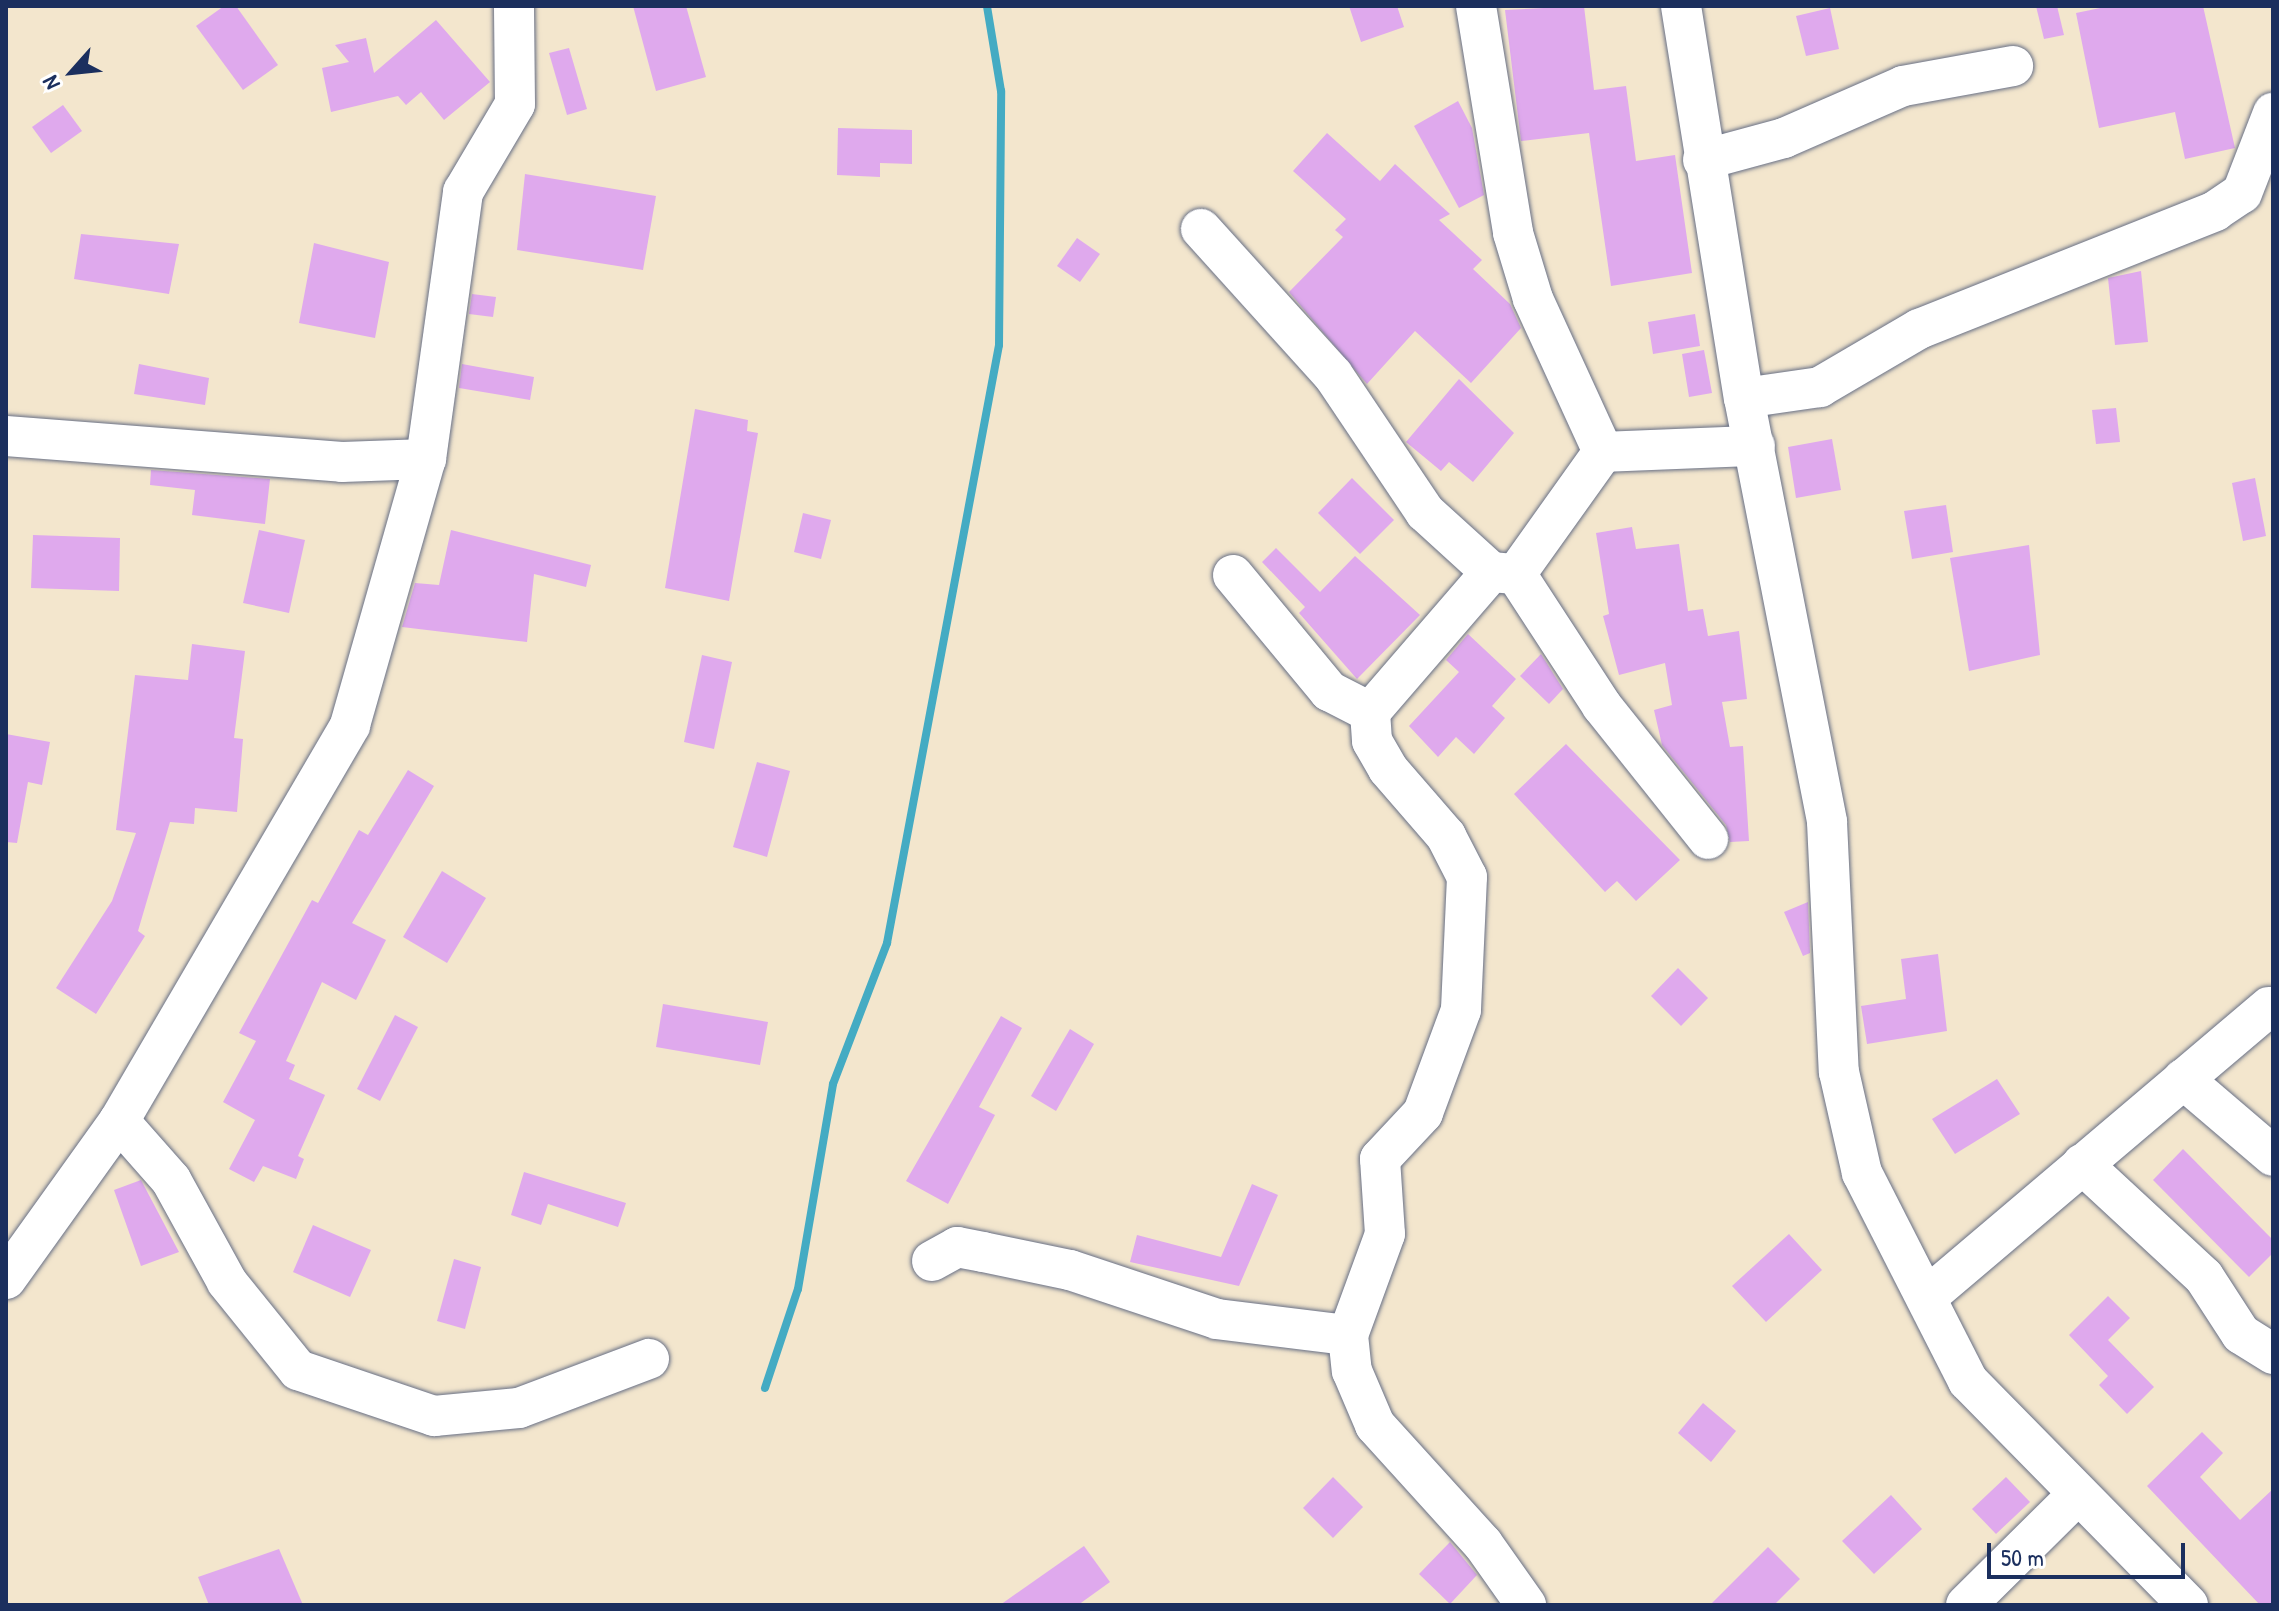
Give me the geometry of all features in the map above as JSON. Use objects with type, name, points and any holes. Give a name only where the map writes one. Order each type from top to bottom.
[{"type":"street","points":[[6,1279],[119,1121],[350,725],[426,459],[463,192],[515,104],[514,6]]},
{"type":"street","points":[[1476,6],[1513,233],[1533,299],[1603,452]]},
{"type":"street","points":[[1681,6],[1703,160],[1744,398],[1827,822],[1839,1072],[1862,1173],[1928,1296],[1968,1381],[2188,1605]]},
{"type":"street","points":[[1703,160],[1784,138],[1903,86],[2013,66]]},
{"type":"street","points":[[1744,398],[1820,387],[1919,329],[2215,211],[2242,193],[2273,113]]},
{"type":"street","points":[[1201,229],[1333,375],[1425,512],[1504,573],[1602,706],[1708,839]]},
{"type":"street","points":[[6,436],[342,462],[426,459]]},
{"type":"street","points":[[1526,1605],[1483,1544],[1369,1416],[1348,1335],[1385,1234],[1380,1159],[1423,1113],[1461,1010],[1467,877],[1446,836],[1388,769],[1372,741],[1370,712],[1504,573],[1603,452],[1755,446]]},
{"type":"street","points":[[1233,575],[1329,691],[1370,712]]},
{"type":"street","points":[[1928,1296],[2269,1007]]},
{"type":"street","points":[[2183,1079],[2273,1156]]},
{"type":"street","points":[[119,1121],[171,1180],[227,1282],[298,1370],[434,1416],[519,1408],[649,1359]]},
{"type":"street","points":[[2082,1164],[2204,1277],[2241,1334],[2273,1354]]},
{"type":"street","points":[[932,1261],[957,1247],[1070,1270],[1217,1319],[1348,1335]]},
{"type":"street","points":[[1966,1605],[2077,1495]]},
{"type":"building","points":[[224,6],[236,6],[278,65],[243,90],[196,26]]},
{"type":"building","points":[[633,6],[686,6],[706,77],[656,91]]},
{"type":"building","points":[[1349,6],[1397,6],[1404,27],[1361,42]]},
{"type":"building","points":[[1584,6],[1594,90],[1626,86],[1636,161],[1675,155],[1692,273],[1611,286],[1589,133],[1521,141],[1505,10]]},
{"type":"building","points":[[2036,6],[2057,6],[2064,35],[2044,39]]},
{"type":"building","points":[[2110,6],[2203,6],[2235,148],[2185,159],[2175,112],[2099,128],[2076,13]]},
{"type":"building","points":[[1830,8],[1839,49],[1806,56],[1796,16]]},
{"type":"building","points":[[436,20],[490,82],[444,120],[421,92],[406,105],[398,96],[331,112],[322,68],[349,62],[335,45],[366,38],[374,73]]},
{"type":"building","points":[[569,48],[587,109],[567,115],[549,53]]},
{"type":"building","points":[[1458,101],[1472,128],[1484,195],[1459,208],[1414,126]]},
{"type":"building","points":[[63,105],[82,131],[51,153],[32,127]]},
{"type":"building","points":[[838,128],[912,130],[912,164],[880,163],[880,177],[837,175]]},
{"type":"building","points":[[1327,133],[1380,181],[1395,164],[1450,214],[1439,220],[1482,260],[1473,269],[1510,304],[1521,328],[1471,383],[1415,331],[1367,384],[1289,292],[1343,237],[1335,230],[1346,219],[1293,171]]},
{"type":"building","points":[[525,174],[656,196],[643,270],[517,250]]},
{"type":"building","points":[[81,234],[179,244],[169,294],[74,279]]},
{"type":"building","points":[[1077,238],[1100,254],[1080,282],[1057,266]]},
{"type":"building","points":[[314,243],[389,262],[375,338],[299,323]]},
{"type":"building","points":[[2141,271],[2148,342],[2115,345],[2108,278]]},
{"type":"building","points":[[472,294],[496,297],[493,317],[469,314]]},
{"type":"building","points":[[1695,314],[1700,346],[1653,354],[1648,322]]},
{"type":"building","points":[[1704,350],[1712,393],[1689,397],[1682,354]]},
{"type":"building","points":[[139,364],[209,378],[205,405],[134,394]]},
{"type":"building","points":[[462,364],[534,377],[530,400],[459,388]]},
{"type":"building","points":[[1459,379],[1514,433],[1473,482],[1449,462],[1441,471],[1406,442]]},
{"type":"building","points":[[2116,408],[2120,442],[2096,444],[2092,410]]},
{"type":"building","points":[[695,409],[748,420],[747,431],[758,433],[729,601],[665,588]]},
{"type":"building","points":[[1832,439],[1841,490],[1796,498],[1788,447]]},
{"type":"building","points":[[151,470],[270,479],[265,524],[192,515],[195,490],[150,485]]},
{"type":"building","points":[[1352,478],[1394,520],[1360,554],[1318,513]]},
{"type":"building","points":[[2255,478],[2266,536],[2243,541],[2232,483]]},
{"type":"building","points":[[1946,505],[1953,552],[1912,559],[1904,511]]},
{"type":"building","points":[[803,513],[831,520],[821,559],[794,552]]},
{"type":"building","points":[[1632,527],[1636,549],[1679,544],[1688,611],[1703,609],[1708,636],[1739,631],[1747,699],[1722,702],[1730,747],[1743,746],[1749,841],[1730,842],[1726,825],[1662,745],[1654,710],[1672,705],[1665,663],[1619,675],[1603,616],[1609,614],[1596,533]]},
{"type":"building","points":[[259,530],[305,540],[289,613],[243,603]]},
{"type":"building","points":[[451,530],[591,565],[586,587],[534,574],[527,642],[402,627],[415,583],[439,585]]},
{"type":"building","points":[[33,535],[120,538],[119,591],[31,588]]},
{"type":"building","points":[[2029,545],[2040,655],[1969,671],[1950,558]]},
{"type":"building","points":[[1276,548],[1320,592],[1355,556],[1420,615],[1357,679],[1299,613],[1305,607],[1262,562]]},
{"type":"building","points":[[1468,634],[1516,679],[1492,706],[1505,718],[1474,754],[1456,737],[1438,757],[1409,726],[1459,672],[1446,660]]},
{"type":"building","points":[[192,644],[245,651],[234,738],[243,739],[237,812],[195,808],[194,824],[170,822],[138,931],[145,936],[96,1014],[56,988],[112,901],[136,833],[116,830],[135,675],[188,680]]},
{"type":"building","points":[[1541,654],[1563,689],[1549,704],[1520,676]]},
{"type":"building","points":[[702,655],[732,662],[714,749],[684,742]]},
{"type":"building","points":[[6,734],[50,742],[42,785],[28,782],[17,843],[6,842]]},
{"type":"building","points":[[1566,744],[1680,860],[1636,901],[1617,881],[1605,892],[1514,794]]},
{"type":"building","points":[[757,762],[790,771],[767,857],[733,847]]},
{"type":"building","points":[[408,770],[434,786],[352,923],[386,940],[356,1000],[322,982],[286,1061],[295,1065],[289,1079],[325,1095],[298,1156],[304,1159],[296,1179],[263,1166],[254,1182],[229,1169],[255,1120],[223,1102],[256,1041],[239,1033],[312,900],[318,903],[359,830],[368,835]]},
{"type":"building","points":[[442,871],[486,898],[447,963],[403,937]]},
{"type":"building","points":[[1808,902],[1810,953],[1803,956],[1784,912]]},
{"type":"building","points":[[1938,954],[1947,1031],[1867,1044],[1861,1006],[1906,999],[1901,959]]},
{"type":"building","points":[[1678,968],[1708,998],[1681,1026],[1651,996]]},
{"type":"building","points":[[663,1004],[768,1022],[760,1065],[656,1047]]},
{"type":"building","points":[[395,1015],[418,1027],[380,1101],[357,1089]]},
{"type":"building","points":[[1001,1016],[1022,1028],[979,1107],[995,1115],[948,1204],[906,1181]]},
{"type":"building","points":[[1070,1029],[1094,1044],[1056,1111],[1031,1096]]},
{"type":"building","points":[[1997,1079],[2020,1114],[1955,1154],[1932,1119]]},
{"type":"building","points":[[2183,1149],[2273,1240],[2273,1253],[2249,1277],[2153,1180]]},
{"type":"building","points":[[524,1172],[626,1203],[618,1227],[548,1204],[541,1225],[511,1215]]},
{"type":"building","points":[[141,1180],[179,1252],[141,1266],[114,1190]]},
{"type":"building","points":[[1252,1184],[1278,1195],[1239,1286],[1130,1262],[1137,1235],[1221,1257]]},
{"type":"building","points":[[313,1225],[371,1250],[350,1297],[293,1272]]},
{"type":"building","points":[[1789,1234],[1822,1270],[1766,1322],[1732,1286]]},
{"type":"building","points":[[454,1259],[481,1267],[465,1329],[437,1321]]},
{"type":"building","points":[[2108,1296],[2130,1318],[2108,1340],[2154,1387],[2127,1414],[2099,1385],[2108,1376],[2069,1335]]},
{"type":"building","points":[[1703,1403],[1736,1431],[1711,1462],[1678,1433]]},
{"type":"building","points":[[2202,1432],[2223,1453],[2200,1477],[2240,1520],[2273,1489],[2273,1605],[2260,1605],[2147,1486]]},
{"type":"building","points":[[1333,1477],[1363,1507],[1333,1538],[1303,1508]]},
{"type":"building","points":[[2006,1477],[2030,1502],[1996,1534],[1972,1509]]},
{"type":"building","points":[[1891,1495],[1922,1529],[1874,1574],[1842,1541]]},
{"type":"building","points":[[1450,1542],[1477,1575],[1450,1604],[1419,1574]]},
{"type":"building","points":[[1084,1546],[1110,1582],[1078,1605],[1000,1605]]},
{"type":"building","points":[[1768,1547],[1800,1579],[1774,1605],[1710,1605]]},
{"type":"building","points":[[279,1549],[303,1605],[209,1605],[198,1577]]},
{"type":"waterway","points":[[765,1388],[798,1289],[833,1084],[887,943],[999,345],[1001,91],[987,6]]}]
